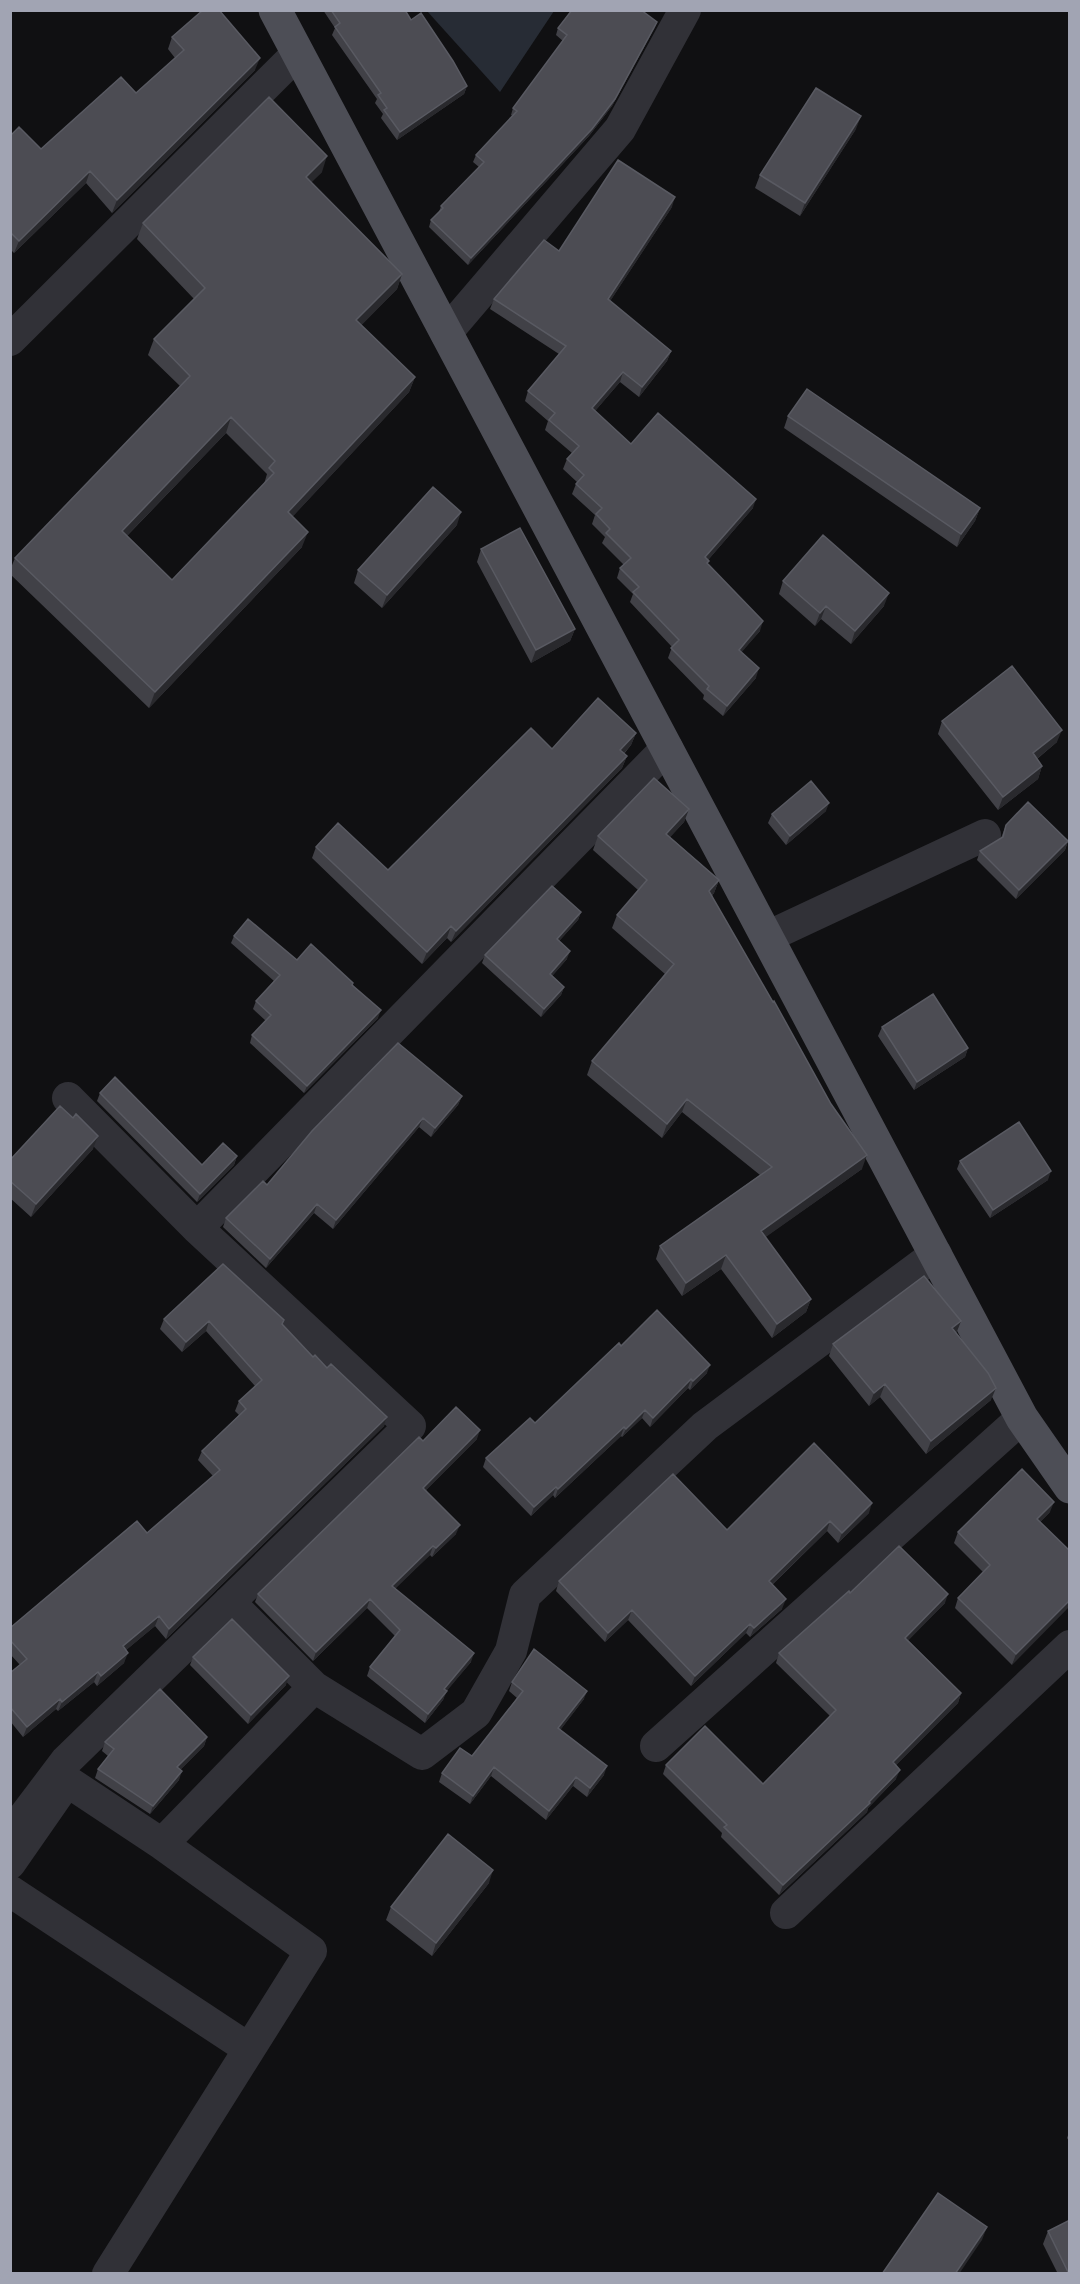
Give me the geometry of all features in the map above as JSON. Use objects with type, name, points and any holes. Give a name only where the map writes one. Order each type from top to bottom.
[{"type":"main road","points":[[275,10],[1022,1418],[1070,1487]]},
{"type":"street","points":[[446,333],[620,129],[685,10]]},
{"type":"street","points":[[10,340],[298,53]]},
{"type":"street","points":[[197,1228],[667,748]]},
{"type":"street","points":[[767,937],[985,835]]},
{"type":"street","points":[[10,1835],[66,1761],[410,1426],[197,1228],[68,1098]]},
{"type":"street","points":[[229,1602],[314,1687],[422,1754],[476,1713],[511,1651],[525,1595],[705,1426],[936,1254]]},
{"type":"street","points":[[656,1746],[1022,1418]]},
{"type":"street","points":[[786,1912],[1070,1646]]},
{"type":"street","points":[[162,1844],[314,1687]]},
{"type":"street","points":[[10,1863],[67,1781],[162,1844],[311,1951],[108,2274]]},
{"type":"street","points":[[10,1892],[249,2049]]},
{"type":"shaded area","points":[[427,11],[554,11],[500,92]]},
{"type":"building","points":[[203,10],[219,10],[260,58],[117,200],[90,171],[19,241],[10,232],[10,136],[19,127],[41,149],[121,77],[136,93],[184,50],[172,37]]},
{"type":"building","points":[[331,10],[405,10],[411,20],[421,13],[467,86],[400,132],[384,110],[387,108],[378,95],[381,93],[335,27],[340,23]]},
{"type":"building","points":[[572,10],[641,10],[657,22],[615,99],[592,129],[471,258],[431,220],[443,208],[441,206],[484,162],[476,155],[517,111],[513,108],[567,35],[558,28]]},
{"type":"building","points":[[816,88],[861,116],[805,203],[760,175]]},
{"type":"building","points":[[269,97],[327,156],[306,177],[402,274],[356,320],[415,377],[288,512],[308,532],[155,692],[15,558],[190,376],[154,339],[205,288],[143,223]],"holes":[[[231,417],[275,461],[269,468],[274,473],[172,580],[122,531]]]},
{"type":"building","points":[[618,160],[675,197],[608,299],[671,351],[642,387],[623,372],[592,408],[631,444],[658,413],[756,499],[705,557],[709,561],[707,563],[763,621],[739,650],[759,668],[727,706],[707,689],[709,686],[671,648],[679,640],[633,592],[639,587],[620,568],[631,558],[606,533],[610,529],[596,514],[602,508],[576,484],[584,475],[567,459],[579,446],[549,420],[555,413],[528,391],[566,346],[494,299],[544,240],[559,251]]},
{"type":"building","points":[[807,389],[980,508],[961,534],[788,416]]},
{"type":"building","points":[[433,487],[461,512],[387,595],[358,570]]},
{"type":"building","points":[[520,528],[575,629],[536,650],[481,549]]},
{"type":"building","points":[[823,535],[889,593],[855,631],[826,606],[820,613],[783,581]]},
{"type":"building","points":[[1012,666],[1062,730],[1033,753],[1042,766],[1003,797],[942,721]]},
{"type":"building","points":[[598,698],[636,733],[620,750],[627,756],[456,931],[451,926],[427,952],[316,847],[338,823],[388,870],[531,728],[552,749]]},
{"type":"building","points":[[654,778],[689,809],[666,834],[719,880],[709,891],[831,1104],[867,1155],[761,1231],[811,1299],[777,1324],[726,1255],[686,1283],[660,1246],[772,1167],[687,1099],[667,1124],[592,1061],[674,964],[617,915],[647,880],[598,836]]},
{"type":"building","points":[[811,781],[829,803],[790,836],[772,814]]},
{"type":"building","points":[[1028,802],[1068,841],[1019,890],[980,851],[1003,837],[1006,825]]},
{"type":"building","points":[[552,886],[581,912],[557,939],[570,951],[550,974],[564,987],[544,1009],[485,955]]},
{"type":"building","points":[[248,919],[297,960],[311,944],[381,1010],[307,1086],[252,1035],[271,1015],[256,1001],[280,975],[234,936]]},
{"type":"building","points":[[933,994],[968,1048],[917,1082],[882,1027]]},
{"type":"building","points":[[398,1043],[462,1096],[435,1128],[423,1118],[336,1220],[317,1204],[270,1259],[226,1218],[263,1181],[267,1185],[312,1131]]},
{"type":"building","points":[[115,1077],[202,1165],[223,1143],[237,1156],[200,1194],[100,1093]]},
{"type":"building","points":[[60,1106],[73,1118],[76,1114],[98,1136],[36,1204],[10,1181],[10,1160]]},
{"type":"building","points":[[1019,1122],[1051,1171],[993,1210],[960,1161]]},
{"type":"building","points":[[223,1264],[284,1320],[282,1324],[313,1357],[315,1355],[327,1368],[331,1364],[387,1417],[169,1629],[159,1616],[123,1646],[128,1653],[101,1676],[98,1672],[62,1702],[60,1699],[27,1727],[10,1707],[10,1673],[27,1659],[10,1640],[10,1628],[137,1521],[147,1533],[220,1470],[202,1451],[246,1409],[239,1401],[262,1380],[209,1321],[186,1342],[164,1319]]},
{"type":"building","points":[[924,1276],[961,1321],[952,1328],[988,1373],[996,1388],[931,1441],[885,1384],[874,1393],[833,1344]]},
{"type":"building","points":[[657,1310],[710,1365],[693,1381],[691,1379],[653,1418],[645,1410],[558,1489],[556,1487],[534,1507],[486,1458],[530,1418],[535,1423],[619,1343],[621,1346]]},
{"type":"building","points":[[456,1407],[480,1430],[423,1488],[460,1525],[436,1548],[433,1546],[392,1586],[474,1653],[444,1689],[447,1691],[428,1714],[370,1667],[400,1630],[370,1599],[316,1652],[258,1594],[419,1437],[423,1441]]},
{"type":"building","points":[[814,1443],[872,1503],[842,1533],[830,1521],[769,1581],[786,1599],[754,1628],[750,1624],[695,1676],[632,1610],[608,1633],[559,1581],[673,1474],[727,1530]]},
{"type":"building","points":[[1022,1469],[1054,1502],[1037,1519],[1070,1551],[1070,1600],[1016,1654],[958,1598],[990,1565],[958,1532]]},
{"type":"building","points":[[899,1546],[948,1594],[905,1638],[961,1693],[893,1762],[900,1770],[870,1803],[783,1885],[666,1765],[705,1726],[763,1784],[836,1710],[779,1653],[849,1591],[850,1593]]},
{"type":"building","points":[[232,1619],[289,1676],[251,1715],[193,1657]]},
{"type":"building","points":[[534,1649],[587,1691],[558,1728],[607,1766],[590,1788],[576,1777],[549,1811],[494,1767],[473,1796],[442,1773],[460,1748],[472,1756],[523,1691],[512,1682]]},
{"type":"building","points":[[160,1689],[207,1737],[177,1767],[182,1771],[153,1806],[98,1769],[114,1749],[105,1742]]},
{"type":"building","points":[[448,1834],[493,1870],[436,1943],[391,1907]]},
{"type":"building","points":[[938,2193],[987,2227],[955,2274],[882,2274]]},
{"type":"building","points":[[1070,2220],[1070,2274],[1069,2274],[1048,2231]]}]
